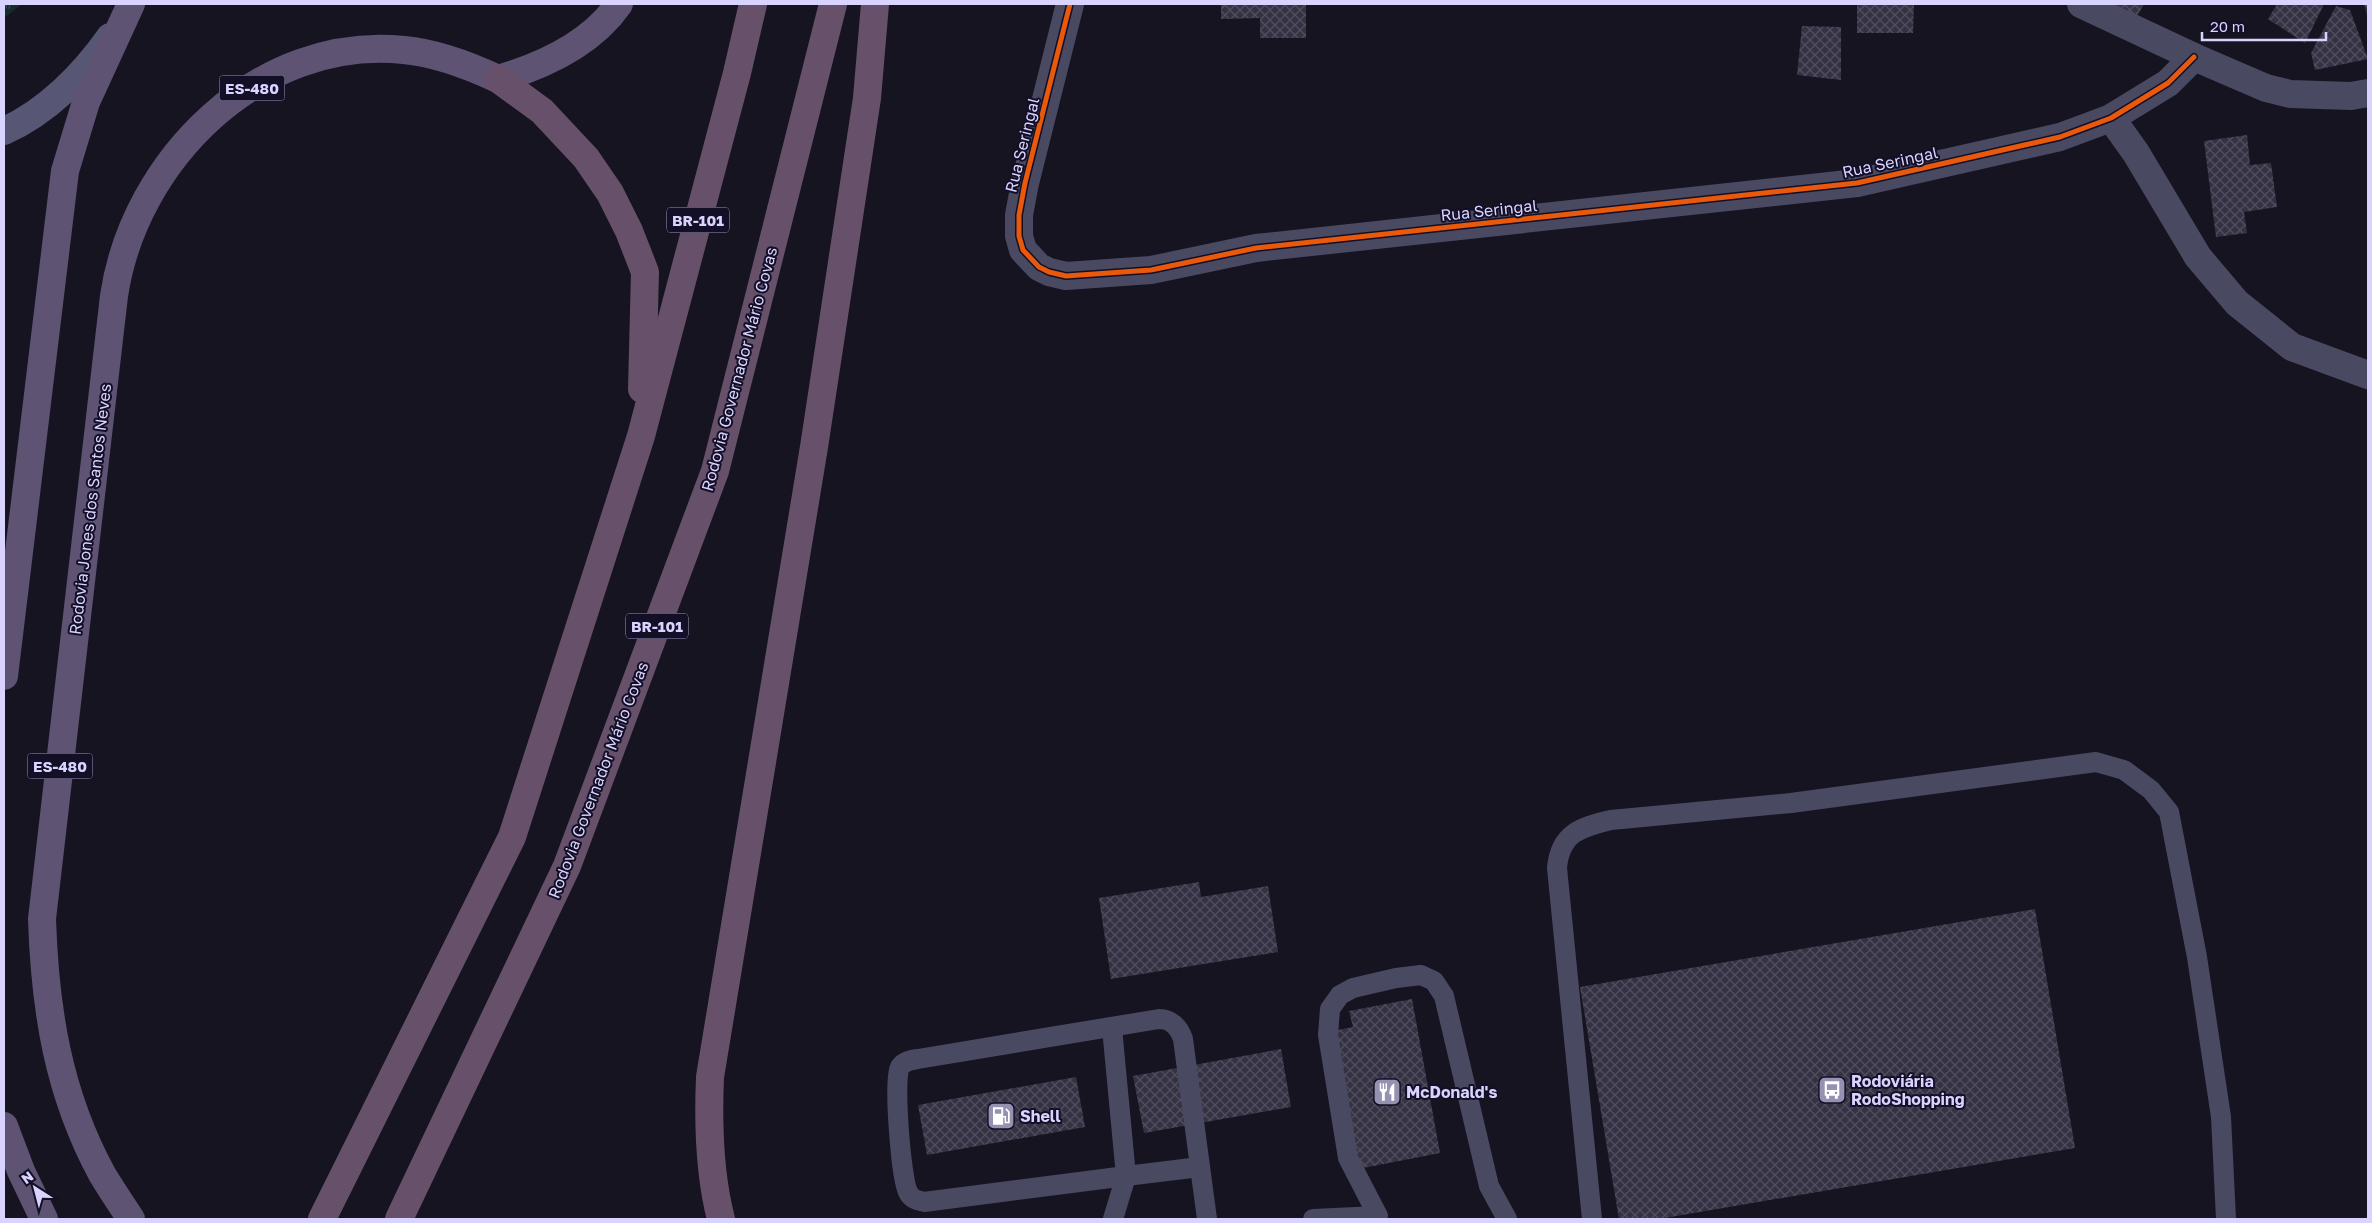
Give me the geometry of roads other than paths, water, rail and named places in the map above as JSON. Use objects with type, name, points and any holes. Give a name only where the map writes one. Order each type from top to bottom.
[{"type":"highway","name":"BR-101","points":[[322,1219],[512,837],[641,436],[737,73],[753,4]]},
{"type":"highway","name":"Rodovia Governador Mário Covas","points":[[399,1219],[567,866],[716,471],[833,4]]},
{"type":"highway","points":[[721,1219],[712,1173],[708,1125],[710,1077],[814,447],[866,98],[875,4]]},
{"type":"highway","points":[[498,79],[542,110],[586,158],[610,193],[629,230],[645,272],[641,436]]},
{"type":"main road","points":[[498,79],[531,69],[563,54],[591,33],[619,4]]},
{"type":"main road","points":[[4,131],[41,109],[72,83],[99,52],[127,11]]},
{"type":"main road","points":[[4,676],[66,171],[86,102],[127,11]]},
{"type":"main road","name":"Rodovia Jones dos Santos Neves","points":[[131,1219],[102,1174],[80,1126],[62,1076],[50,1025],[44,972],[42,919],[117,274],[127,240],[142,207],[160,175],[182,146],[207,120],[236,97],[268,78],[301,64],[337,53],[370,49],[403,50],[436,55],[468,65],[498,79]]},
{"type":"main road","points":[[4,1126],[20,1171],[44,1219]]},
{"type":"street","name":"Rua Seringal","points":[[1070,4],[1019,215],[1019,236],[1023,250],[1039,267],[1049,272],[1066,276],[1151,270],[1256,248],[1857,183],[2060,137],[2111,118],[2168,83],[2194,57]]},
{"type":"street","points":[[2081,4],[2194,57],[2266,88],[2290,94],[2351,96],[2368,93]]},
{"type":"street","points":[[2111,118],[2136,153],[2198,256],[2237,303],[2292,347],[2368,375]]},
{"type":"lane","points":[[1592,1219],[1557,868],[1558,856],[1572,834],[1591,825],[1611,820],[1791,803],[2096,762],[2124,770],[2151,790],[2169,812],[2197,956],[2221,1117],[2226,1219]]},
{"type":"lane","points":[[1313,1219],[1378,1216],[1348,1158],[1328,1035],[1330,1009],[1340,995],[1359,985],[1422,975],[1434,981],[1444,996],[1489,1186],[1508,1219]]},
{"type":"lane","points":[[1200,1167],[924,1202],[914,1199],[907,1190],[901,1144],[897,1079],[900,1066],[908,1061],[918,1059],[1159,1019],[1173,1023],[1183,1038],[1207,1219]]},
{"type":"lane","points":[[1112,1028],[1126,1176],[1113,1219]]},
{"type":"place","name":"Rodoviária RodoShopping","points":[[1832,1090]]},
{"type":"place","name":"McDonald's","points":[[1387,1092]]},
{"type":"place","name":"Shell","points":[[1001,1116]]}]
